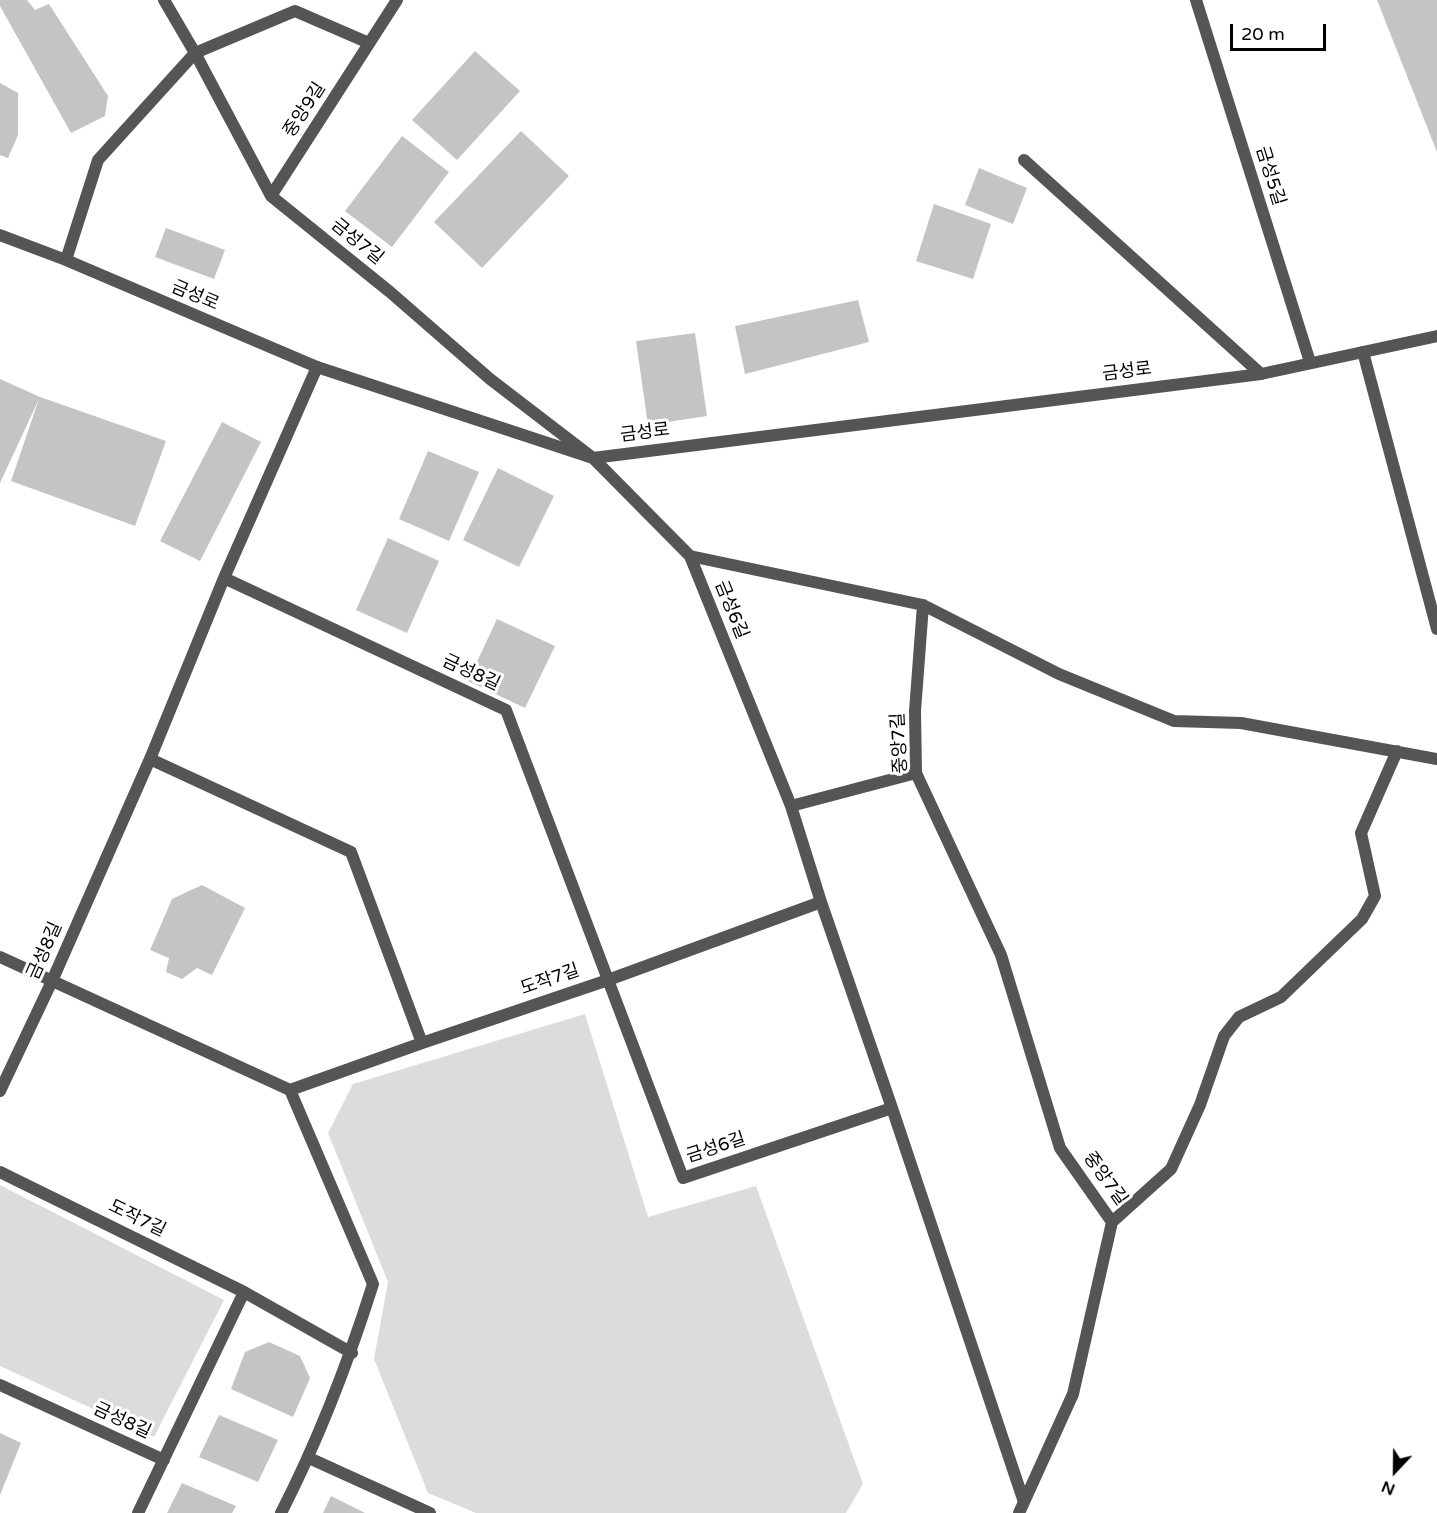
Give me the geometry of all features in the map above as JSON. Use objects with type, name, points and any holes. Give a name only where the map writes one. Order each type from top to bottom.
[{"type":"street","name":"금성7길","points":[[164,0],[195,53],[271,196],[390,292],[490,379],[592,458]]},
{"type":"street","name":"중앙9길","points":[[271,196],[397,0]]},
{"type":"street","name":"금성5길","points":[[1196,0],[1310,362]]},
{"type":"street","points":[[66,261],[98,160],[195,53],[295,11],[369,43]]},
{"type":"street","points":[[1024,160],[1261,374]]},
{"type":"street","name":"금성로","points":[[0,236],[66,261],[317,367],[592,458],[1261,374],[1437,336]]},
{"type":"street","points":[[1363,352],[1437,629]]},
{"type":"street","name":"금성8길","points":[[0,1091],[52,981],[150,759],[224,578],[317,367]]},
{"type":"street","name":"금성6길","points":[[592,458],[690,556],[791,806],[1022,1508]]},
{"type":"street","points":[[690,556],[924,605],[1059,674],[1174,722],[1241,723],[1437,759]]},
{"type":"street","name":"금성8길","points":[[224,578],[506,710],[608,980]]},
{"type":"street","name":"중앙7길","points":[[924,605],[915,711],[916,773],[1001,955],[1060,1148],[1112,1222],[1171,1169],[1200,1105],[1224,1036],[1239,1017],[1281,997],[1362,919],[1375,896],[1361,833],[1397,751]]},
{"type":"street","points":[[150,759],[351,852],[422,1042]]},
{"type":"street","points":[[791,806],[916,773]]},
{"type":"street","name":"도작7길","points":[[290,1090],[422,1042],[608,980],[821,902]]},
{"type":"street","points":[[0,957],[290,1090],[373,1284],[352,1353],[309,1458],[281,1513]]},
{"type":"street","name":"금성6길","points":[[608,980],[683,1178],[892,1108]]},
{"type":"street","name":"도작7길","points":[[0,1172],[244,1292],[352,1353]]},
{"type":"street","name":"금성6길","points":[[1022,1508],[1073,1394],[1112,1222]]},
{"type":"street","points":[[138,1513],[244,1292]]},
{"type":"street","name":"금성8길","points":[[0,1385],[164,1460]]},
{"type":"street","points":[[309,1458],[430,1513]]},
{"type":"shaded area","points":[[585,1014],[648,1217],[756,1186],[863,1484],[846,1513],[476,1513],[428,1493],[374,1359],[388,1282],[328,1133],[353,1084]]},
{"type":"shaded area","points":[[0,1185],[224,1300],[154,1437],[0,1366]]},
{"type":"building","points":[[0,0],[27,0],[35,10],[49,4],[108,96],[105,116],[71,133],[0,6]]},
{"type":"building","points":[[1377,0],[1437,0],[1437,152]]},
{"type":"building","points":[[475,51],[520,91],[457,160],[412,120]]},
{"type":"building","points":[[0,83],[18,93],[18,135],[8,158],[0,155]]},
{"type":"building","points":[[521,131],[569,176],[482,268],[434,222]]},
{"type":"building","points":[[402,136],[449,172],[392,247],[345,211]]},
{"type":"building","points":[[979,168],[1027,188],[1013,224],[965,205]]},
{"type":"building","points":[[934,204],[991,224],[973,279],[916,261]]},
{"type":"building","points":[[166,228],[225,250],[214,279],[155,257]]},
{"type":"building","points":[[858,300],[869,342],[745,374],[735,326]]},
{"type":"building","points":[[695,333],[707,416],[648,425],[636,341]]},
{"type":"building","points":[[0,379],[40,397],[166,441],[135,526],[11,481],[39,399],[0,483]]},
{"type":"building","points":[[222,422],[261,442],[200,561],[160,541]]},
{"type":"building","points":[[428,451],[479,472],[449,541],[399,519]]},
{"type":"building","points":[[498,468],[554,496],[519,567],[463,540]]},
{"type":"building","points":[[388,538],[439,561],[407,633],[356,610]]},
{"type":"building","points":[[497,619],[555,646],[525,708],[468,681]]},
{"type":"building","points":[[202,885],[245,908],[212,975],[197,968],[182,979],[166,972],[169,958],[150,950],[172,899]]},
{"type":"building","points":[[269,1342],[300,1356],[310,1378],[293,1417],[231,1389],[245,1352]]},
{"type":"building","points":[[219,1415],[278,1440],[258,1482],[199,1457]]},
{"type":"building","points":[[0,1433],[21,1443],[0,1495]]},
{"type":"building","points":[[182,1483],[236,1506],[232,1513],[167,1513]]},
{"type":"building","points":[[331,1496],[365,1513],[323,1513]]}]
